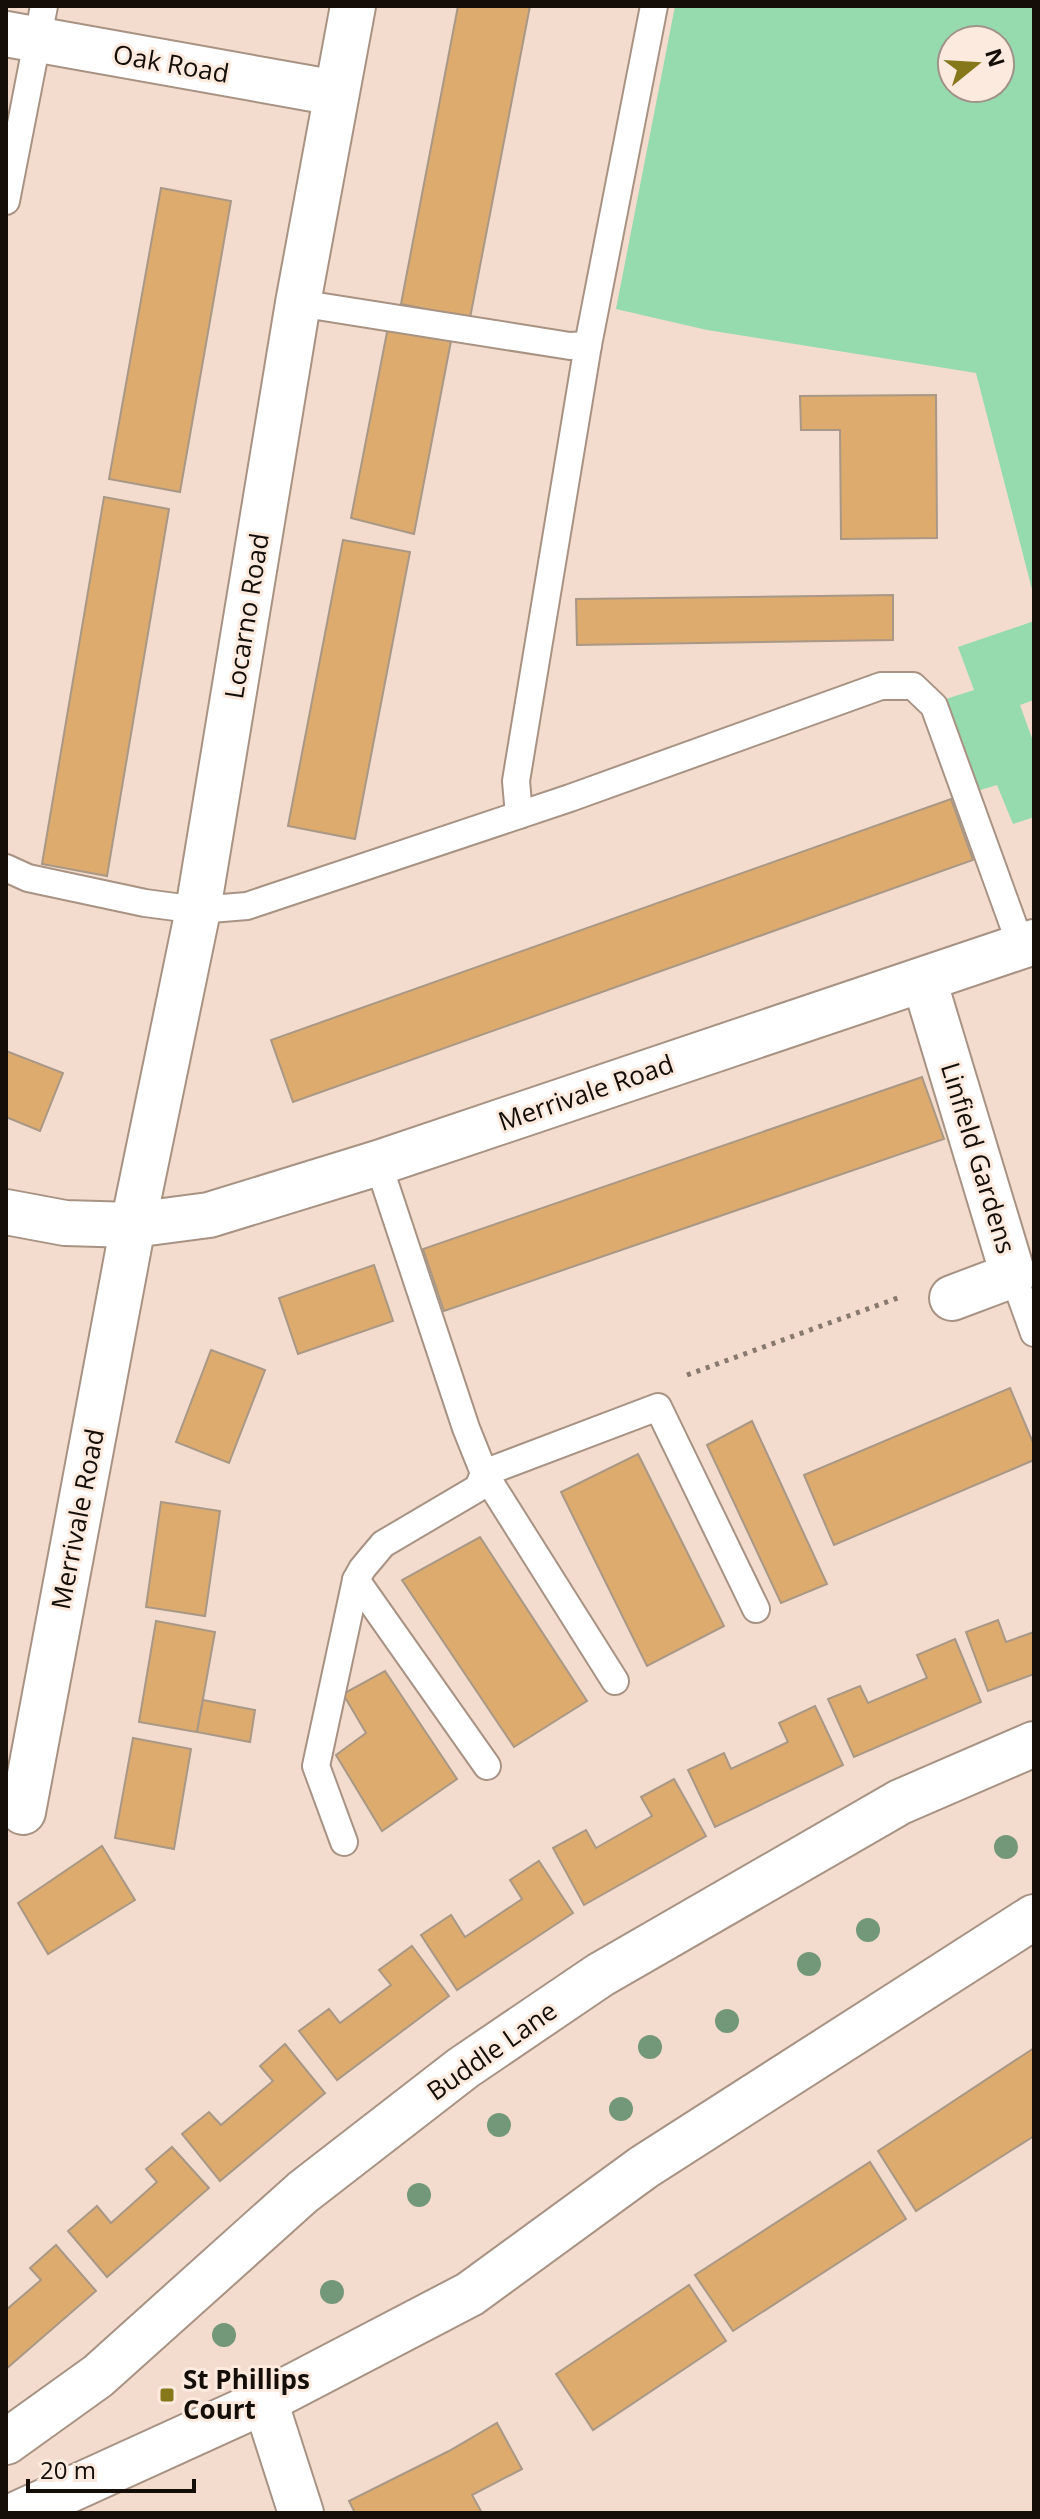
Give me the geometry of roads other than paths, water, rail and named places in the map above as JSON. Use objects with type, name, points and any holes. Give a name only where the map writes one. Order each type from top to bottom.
[{"type":"street","name":"Locarno Road","points":[[133,1225],[198,910],[298,303],[353,6]]},
{"type":"street","name":"Oak Road","points":[[29,27],[336,93]]},
{"type":"street","name":"Merrivale Road","points":[[6,1212],[65,1223],[133,1225],[209,1215],[378,1163],[1028,944]]},
{"type":"street","name":"Linfield Gardens","points":[[924,980],[1013,1275],[952,1298]]},
{"type":"street","name":"Merrivale Road","points":[[23,1812],[133,1225]]},
{"type":"street","name":"Buddle Lane","points":[[6,2442],[98,2376],[303,2192],[463,2068],[587,1983],[900,1802],[1034,1744]]},
{"type":"street","points":[[19,2513],[265,2401],[470,2294],[644,2167],[1034,1917]]},
{"type":"street","points":[[265,2401],[301,2513]]},
{"type":"lane","points":[[519,815],[516,781],[588,345],[654,6]]},
{"type":"lane","points":[[6,201],[29,27]]},
{"type":"lane","points":[[298,303],[570,346],[588,345]]},
{"type":"lane","points":[[6,868],[28,878],[145,903],[198,910],[247,906],[519,815],[881,686],[913,686],[934,706],[1028,944]]},
{"type":"lane","points":[[378,1163],[466,1428],[484,1473],[615,1681]]},
{"type":"lane","points":[[1013,1275],[1034,1333]]},
{"type":"lane","points":[[344,1842],[316,1766],[356,1580],[383,1544],[478,1488],[484,1473],[658,1407],[756,1609]]},
{"type":"lane","points":[[356,1580],[487,1766]]},
{"type":"place","name":"St Phillips Court","points":[[167,2395]]}]
